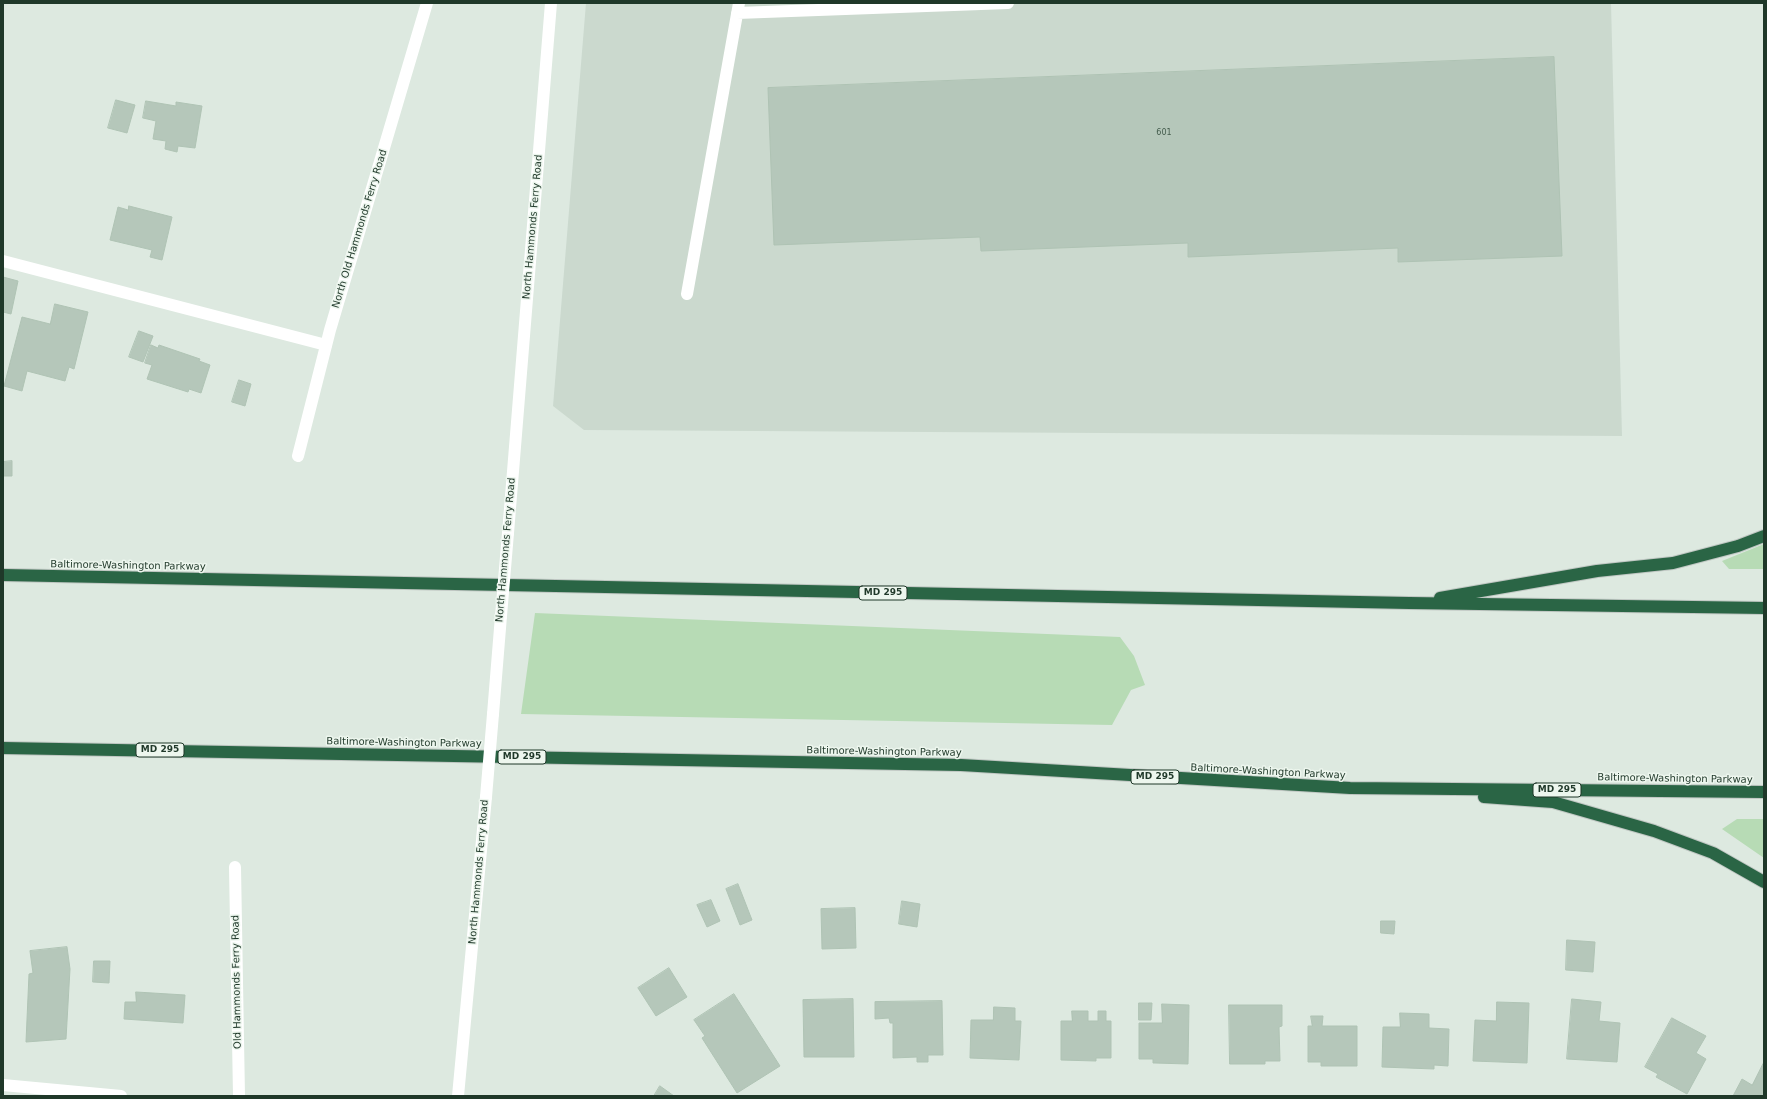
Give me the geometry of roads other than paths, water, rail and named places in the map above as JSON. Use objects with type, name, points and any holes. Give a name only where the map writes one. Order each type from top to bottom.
[{"type":"highway","points":[[1409,603],[1597,570],[1673,563],[1738,546],[1764,536]]},
{"type":"highway","name":"Baltimore-Washington Parkway","points":[[3,575],[1409,603],[1764,608]]},
{"type":"highway","name":"Baltimore-Washington Parkway","points":[[3,748],[961,766],[1350,788],[1764,792]]},
{"type":"highway","points":[[1350,788],[1553,802],[1654,830],[1713,853],[1764,882]]},
{"type":"street","name":"North Old Hammonds Ferry Road","points":[[298,456],[326,345],[427,3]]},
{"type":"street","name":"North Hammonds Ferry Road","points":[[458,1096],[486,797],[551,3]]},
{"type":"street","points":[[687,294],[738,8],[1008,3]]},
{"type":"street","points":[[3,261],[326,345]]},
{"type":"street","name":"Old Hammonds Ferry Road","points":[[235,868],[239,1096]]},
{"type":"street","points":[[3,1085],[121,1096]]}]
